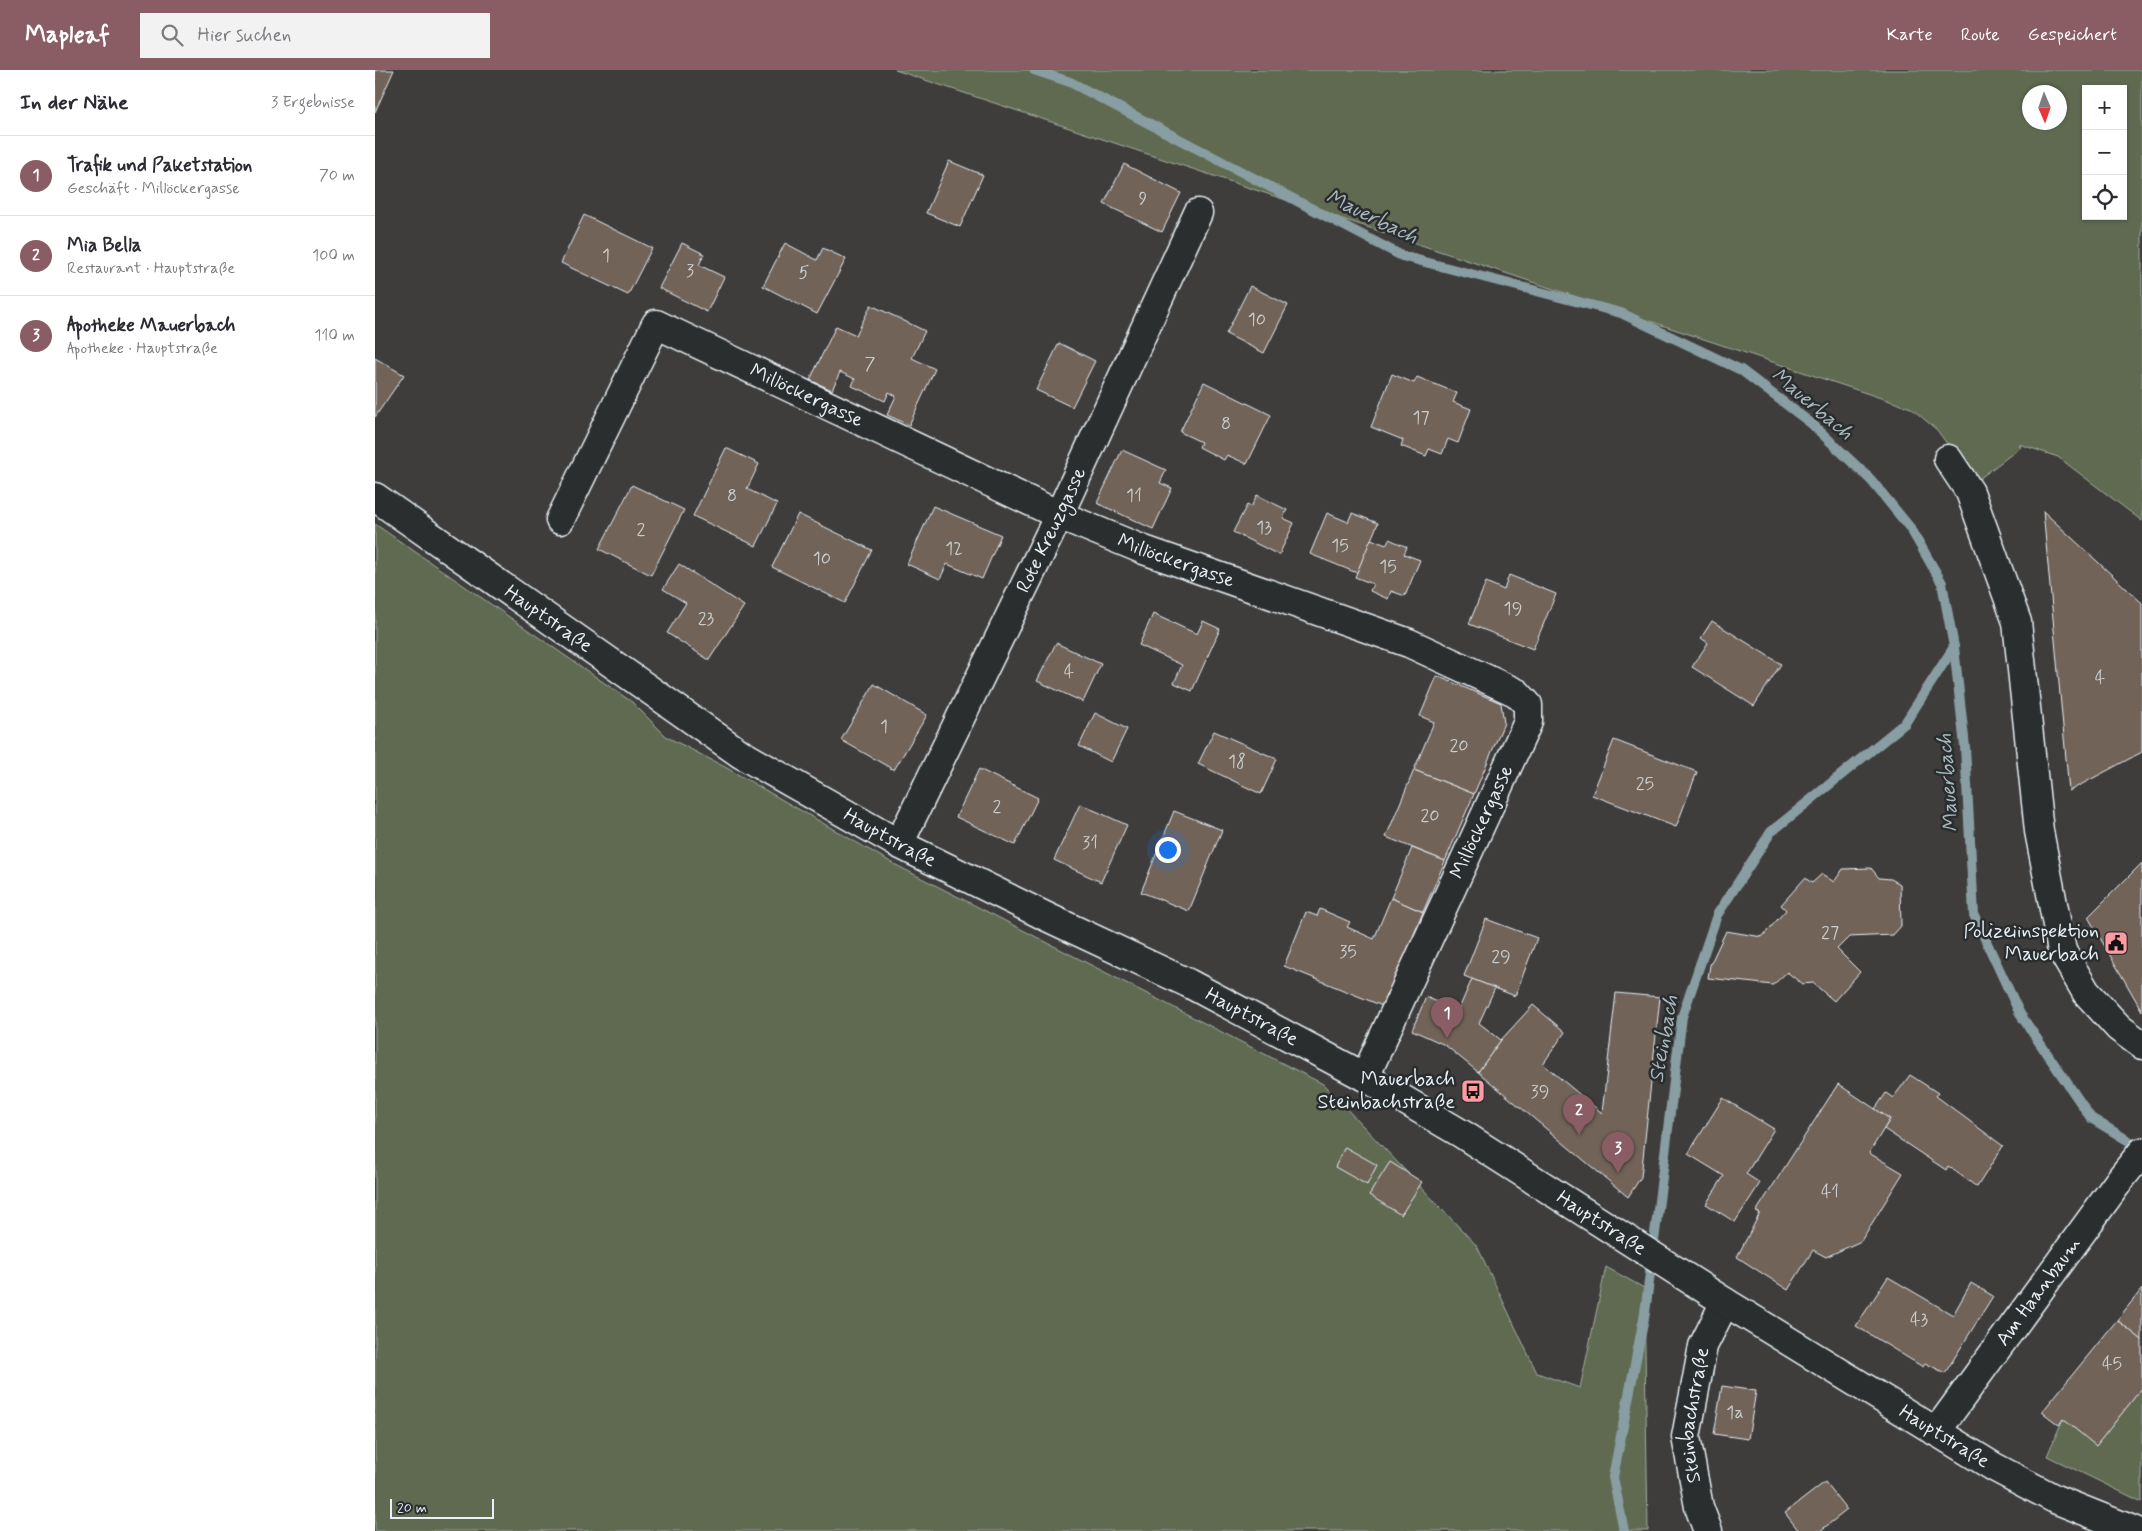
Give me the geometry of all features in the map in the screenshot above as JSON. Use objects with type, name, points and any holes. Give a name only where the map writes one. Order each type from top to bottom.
[{"type":"street","name":"Rote Kreuzgasse","points":[[899,844],[1059,515],[1198,213]]},
{"type":"street","name":"Millöckergasse","points":[[560,520],[657,324],[1059,515],[1144,550],[1409,643],[1517,693],[1528,705],[1528,722],[1365,1077]]},
{"type":"street","points":[[1948,459],[1969,492],[2017,622],[2039,831],[2062,951],[2086,992],[2119,1028],[2142,1045]]},
{"type":"street","name":"Hauptstraße","points":[[375,497],[741,754],[899,844],[1047,917],[1188,983],[1365,1077],[1462,1134],[1680,1274],[1994,1468],[2055,1499],[2135,1531]]},
{"type":"street","name":"Am Haanbaum","points":[[1936,1432],[2122,1176],[2142,1152]]},
{"type":"street","name":"Steinbachstraße","points":[[1708,1531],[1699,1506],[1686,1438],[1703,1346],[1725,1302]]},
{"type":"green space","points":[[895,70],[2142,70],[2142,521],[2058,457],[2019,444],[2021,447],[1975,482],[1937,430],[1911,408]]},
{"type":"green space","points":[[375,524],[632,702],[667,737],[725,767],[894,864],[1323,1084],[1477,1246],[1537,1373],[1580,1388],[1606,1267],[1644,1288],[1648,1531],[375,1531]]},
{"type":"green space","points":[[2142,1388],[2142,1502],[2047,1456],[2063,1419],[2096,1445]]},
{"type":"building","points":[[375,70],[394,70],[375,112]]},
{"type":"building","points":[[949,161],[983,175],[960,227],[926,213]]},
{"type":"building","points":[[1124,164],[1181,193],[1162,232],[1104,204]]},
{"type":"building","points":[[584,215],[652,248],[628,295],[561,263]]},
{"type":"building","points":[[682,243],[704,254],[699,265],[724,277],[707,312],[659,288]]},
{"type":"building","points":[[785,243],[817,260],[823,248],[846,259],[817,314],[763,286]]},
{"type":"building","points":[[1250,286],[1288,305],[1264,353],[1226,334]]},
{"type":"building","points":[[871,305],[925,331],[912,358],[935,369],[909,425],[887,415],[896,396],[889,392],[885,401],[852,386],[855,379],[840,372],[832,390],[810,380],[836,326],[856,335]]},
{"type":"building","points":[[1059,343],[1095,361],[1072,407],[1036,390]]},
{"type":"building","points":[[375,358],[404,375],[375,417]]},
{"type":"building","points":[[1392,374],[1414,383],[1417,377],[1457,393],[1453,402],[1471,409],[1458,443],[1448,439],[1442,454],[1429,449],[1426,456],[1401,446],[1403,440],[1371,427]]},
{"type":"building","points":[[1204,382],[1271,415],[1247,464],[1227,455],[1224,460],[1199,447],[1201,442],[1180,432]]},
{"type":"building","points":[[726,448],[759,464],[747,489],[777,504],[756,546],[693,516]]},
{"type":"building","points":[[1122,450],[1166,470],[1160,483],[1172,488],[1153,529],[1097,503]]},
{"type":"building","points":[[632,485],[684,510],[651,575],[599,549]]},
{"type":"building","points":[[1257,495],[1287,510],[1283,518],[1294,523],[1279,555],[1233,532],[1247,505],[1251,507]]},
{"type":"building","points":[[933,506],[1001,535],[982,579],[947,564],[940,579],[907,564]]},
{"type":"building","points":[[2043,511],[2142,603],[2142,752],[2069,791]]},
{"type":"building","points":[[1327,513],[1348,522],[1352,513],[1378,523],[1357,573],[1310,554]]},
{"type":"building","points":[[798,514],[872,550],[845,603],[772,567]]},
{"type":"building","points":[[1371,539],[1386,545],[1389,539],[1407,547],[1404,554],[1420,560],[1405,596],[1391,591],[1388,599],[1370,591],[1373,584],[1355,577]]},
{"type":"building","points":[[679,564],[744,606],[709,660],[667,633],[686,603],[663,589]]},
{"type":"building","points":[[1509,575],[1556,594],[1533,649],[1469,624],[1486,582],[1504,590]]},
{"type":"building","points":[[1153,614],[1197,634],[1203,621],[1220,629],[1192,691],[1174,683],[1182,665],[1139,645]]},
{"type":"building","points":[[1712,621],[1781,664],[1754,706],[1692,667],[1708,643],[1701,638]]},
{"type":"building","points":[[1056,643],[1101,664],[1083,702],[1037,681]]},
{"type":"building","points":[[1437,676],[1501,703],[1504,723],[1474,794],[1414,770],[1434,722],[1420,716]]},
{"type":"building","points":[[874,684],[927,715],[894,770],[841,740]]},
{"type":"building","points":[[1095,713],[1127,729],[1111,762],[1079,746]]},
{"type":"building","points":[[1214,731],[1277,759],[1261,794],[1198,764]]},
{"type":"building","points":[[1614,740],[1697,772],[1676,827],[1592,795]]},
{"type":"building","points":[[979,769],[1038,798],[1015,845],[956,817]]},
{"type":"building","points":[[1414,770],[1474,794],[1445,861],[1386,837]]},
{"type":"building","points":[[1080,804],[1127,825],[1101,882],[1054,860]]},
{"type":"building","points":[[1174,811],[1222,830],[1189,911],[1141,892]]},
{"type":"building","points":[[1412,848],[1445,861],[1423,912],[1391,898]]},
{"type":"building","points":[[2142,863],[2142,1011],[2088,917]]},
{"type":"building","points":[[1871,868],[1879,878],[1891,879],[1900,884],[1901,926],[1893,935],[1849,937],[1837,949],[1860,972],[1834,1001],[1813,983],[1802,984],[1787,972],[1773,985],[1708,978],[1710,965],[1726,931],[1762,937],[1786,910],[1781,905],[1805,878],[1812,883],[1822,874],[1834,882],[1843,869]]},
{"type":"building","points":[[1391,898],[1423,912],[1385,1007],[1284,966],[1306,912],[1317,916],[1320,909],[1350,922],[1347,927],[1374,939]]},
{"type":"building","points":[[1486,919],[1537,938],[1515,996],[1464,976]]},
{"type":"building","points":[[1472,979],[1495,988],[1479,1023],[1501,1040],[1478,1072],[1445,1045],[1412,1030],[1426,997],[1458,1011]]},
{"type":"building","points":[[1616,993],[1660,997],[1641,1177],[1628,1197],[1478,1072],[1501,1040],[1533,1005],[1565,1032],[1543,1064],[1602,1113]]},
{"type":"building","points":[[1910,1075],[1938,1093],[1936,1096],[2003,1146],[1977,1187],[1948,1166],[1946,1170],[1884,1129],[1890,1119],[1875,1109],[1886,1093],[1893,1098]]},
{"type":"building","points":[[1838,1084],[1890,1119],[1869,1153],[1903,1173],[1861,1241],[1826,1257],[1813,1250],[1788,1290],[1737,1257],[1760,1213],[1756,1212]]},
{"type":"building","points":[[1723,1098],[1774,1129],[1746,1174],[1760,1183],[1735,1222],[1706,1204],[1724,1176],[1688,1154]]},
{"type":"building","points":[[1345,1147],[1377,1165],[1367,1185],[1335,1167]]},
{"type":"building","points":[[1390,1162],[1422,1182],[1401,1215],[1369,1195]]},
{"type":"building","points":[[1888,1277],[1953,1315],[1971,1283],[1993,1296],[1945,1373],[1925,1363],[1923,1367],[1856,1326]]},
{"type":"building","points":[[2142,1289],[2142,1340],[2117,1320]]},
{"type":"building","points":[[2117,1320],[2142,1340],[2142,1388],[2096,1446],[2063,1419],[2059,1425],[2042,1412]]},
{"type":"building","points":[[1722,1386],[1756,1391],[1748,1439],[1714,1434]]},
{"type":"building","points":[[1825,1482],[1847,1510],[1820,1531],[1799,1531],[1785,1513]]},
{"type":"waterway","name":"Mauerbach","points":[[1034,70],[1070,82],[1402,256],[1621,313],[1741,370],[1812,424],[1871,480],[1911,529],[1942,583],[1954,647],[1965,747],[1974,915],[2020,1014],[2091,1118],[2142,1149]]},
{"type":"waterway","name":"Steinbach","points":[[1624,1531],[1613,1477],[1645,1313],[1682,1017],[1717,915],[1771,832],[1905,723],[1954,647]]},
{"type":"place","name":"Polizeiinspektion Mauerbach","points":[[2116,943]]},
{"type":"place","name":"Trafik und Paketstation","points":[[1447,1038]]},
{"type":"place","name":"Mauerbach Steinbachstraße","points":[[1473,1091]]},
{"type":"place","name":"Mia Bella","points":[[1579,1135]]},
{"type":"place","name":"Apotheke Mauerbach","points":[[1618,1173]]}]
